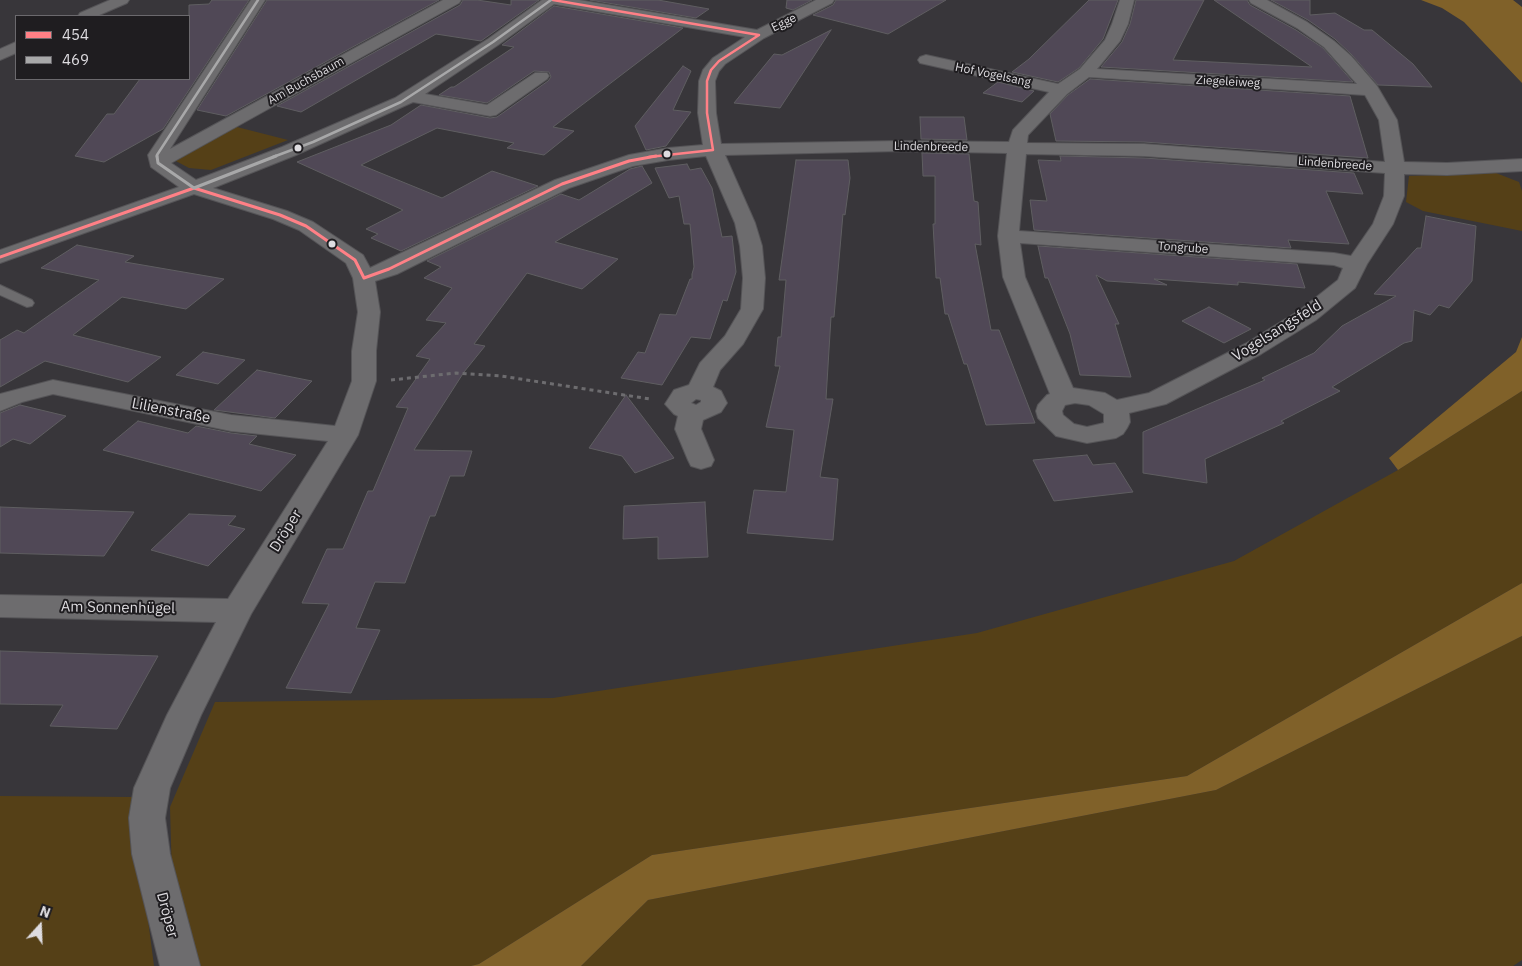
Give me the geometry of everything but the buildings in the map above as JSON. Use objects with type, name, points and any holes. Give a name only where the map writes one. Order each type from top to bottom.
[{"type":"street","points":[[87,15],[122,0]]},
{"type":"street","points":[[158,163],[157,155],[258,0]]},
{"type":"street","name":"Am Buchsbaum","points":[[158,163],[454,0]]},
{"type":"street","points":[[0,257],[194,188],[305,145],[405,99],[493,42],[552,0],[759,35]]},
{"type":"street","points":[[1064,396],[1014,277],[1008,236],[1019,134],[1061,90],[1086,72],[1112,41],[1127,0]]},
{"type":"street","points":[[1256,0],[1302,25],[1329,44],[1345,59],[1371,90],[1388,120],[1395,168]]},
{"type":"street","name":"Egge","points":[[689,402],[709,368],[735,340],[752,309],[754,278],[751,246],[745,223],[713,150],[707,113],[707,81],[711,70],[718,61],[759,35],[828,1]]},
{"type":"street","points":[[0,55],[15,48]]},
{"type":"street","name":"Hof Vogelsang","points":[[926,60],[1061,90]]},
{"type":"street","name":"Ziegeleiweg","points":[[1086,72],[1106,75],[1371,90]]},
{"type":"street","points":[[405,99],[490,111],[541,76]]},
{"type":"street","name":"Lindenbreede","points":[[364,278],[398,265],[562,184],[629,161],[668,154],[713,150],[900,146],[1179,151],[1395,168],[1446,169],[1522,165]]},
{"type":"street","name":"Dröper","points":[[158,163],[194,188],[280,215],[306,226],[333,243],[355,260],[364,278],[369,312],[364,351],[364,382],[345,435],[237,611],[184,715],[152,788],[147,818],[151,854],[180,966]]},
{"type":"street","name":"Vogelsangsfeld","points":[[1113,409],[1157,398],[1253,349],[1308,315],[1347,283],[1356,264],[1383,224],[1394,196],[1395,168]]},
{"type":"street","name":"Tongrube","points":[[1008,236],[1334,258],[1356,264]]},
{"type":"street","name":"Lilienstraße","points":[[0,403],[13,397],[52,387],[231,423],[345,435]]},
{"type":"street","points":[[1086,395],[1096,398],[1113,409],[1117,415],[1117,422],[1114,428],[1107,432],[1087,436],[1065,430],[1051,418],[1049,411],[1051,405],[1056,400],[1064,396],[1086,395]]},
{"type":"street","points":[[689,402],[688,429],[701,460]]},
{"type":"street","name":"Am Sonnenhügel","points":[[0,606],[237,611]]},
{"type":"lane","points":[[0,289],[27,303]]},
{"type":"path","points":[[364,382],[465,373],[501,376],[689,402]]},
{"type":"shaded area","points":[[1421,0],[1513,0],[1522,7],[1522,83],[1464,22],[1442,8]]},
{"type":"shaded area","points":[[233,126],[288,140],[211,170],[189,168],[174,160]]},
{"type":"shaded area","points":[[1496,173],[1519,182],[1522,191],[1522,231],[1423,211],[1406,202],[1409,176]]},
{"type":"shaded area","points":[[1522,337],[1522,391],[1398,470],[1389,458],[1516,352]]},
{"type":"shaded area","points":[[1522,391],[1522,583],[1187,776],[652,855],[479,964],[471,966],[197,966],[172,877],[170,807],[215,702],[553,698],[977,633],[1234,561],[1398,470]]},
{"type":"shaded area","points":[[1522,583],[1522,636],[1216,790],[648,900],[581,966],[471,966],[479,964],[652,855],[1187,776]]},
{"type":"shaded area","points":[[1522,636],[1522,960],[1513,966],[581,966],[648,900],[1216,790]]},
{"type":"shaded area","points":[[0,796],[132,797],[154,966],[0,966]]},
{"type":"transit line","name":"469","points":[[258,0],[157,155],[158,163],[194,188],[313,142],[401,102],[493,42],[551,0]]},
{"type":"transit line","name":"454","points":[[553,0],[759,35]]},
{"type":"transit line","name":"454","points":[[713,150],[707,113],[707,81],[711,70],[719,61],[759,35]]},
{"type":"transit line","name":"454","points":[[364,278],[389,269],[562,184],[629,161],[668,154],[713,150]]},
{"type":"transit line","name":"454","points":[[194,188],[280,215],[306,226],[355,260],[364,278]]},
{"type":"transit line","name":"454","points":[[0,257],[194,188]]}]
